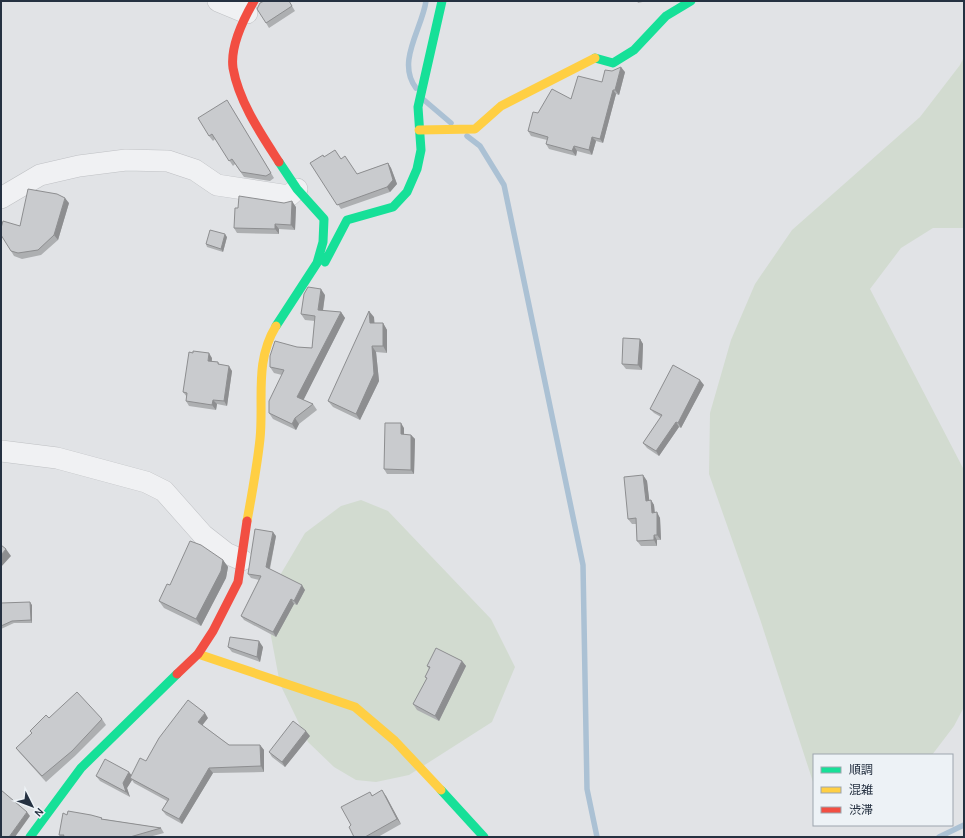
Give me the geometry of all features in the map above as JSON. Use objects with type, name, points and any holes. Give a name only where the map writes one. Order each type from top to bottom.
[{"type":"street","points":[[30,837],[81,768],[198,654],[213,631],[238,582],[260,439],[262,360],[269,338],[318,263],[323,242],[324,219],[297,189],[264,139],[241,95],[233,67],[235,44],[250,7],[218,1]]},
{"type":"street","points":[[318,263],[322,266],[347,220],[393,208],[407,192],[417,168],[421,150],[418,107],[442,1]]},
{"type":"street","points":[[419,130],[475,129],[501,106],[592,58],[613,63],[634,50],[666,16],[692,1]]},
{"type":"street","points":[[1,198],[40,175],[79,166],[126,160],[168,161],[195,170],[217,185],[289,196],[297,189]]},
{"type":"street","points":[[1,451],[57,458],[146,482],[164,491],[203,536],[226,553],[242,560]]},
{"type":"street","points":[[198,654],[355,707],[395,741],[484,837]]},
{"type":"shaded area","points":[[964,57],[964,228],[933,228],[901,248],[870,289],[964,470],[964,707],[954,726],[933,754],[813,754],[813,782],[760,619],[709,474],[710,413],[731,340],[755,284],[792,230],[920,117],[960,65]]},
{"type":"shaded area","points":[[361,500],[388,511],[491,619],[515,667],[492,722],[409,775],[376,782],[356,780],[334,767],[308,742],[280,684],[267,615],[279,577],[305,533],[341,506]]},
{"type":"building","points":[[264,1],[289,1],[292,6],[266,23],[257,9],[260,3]]},
{"type":"building","points":[[621,67],[615,90],[613,90],[600,139],[592,137],[589,150],[574,146],[572,151],[546,144],[548,137],[528,131],[533,112],[538,113],[552,89],[571,99],[578,76],[602,82],[605,70],[612,71]]},
{"type":"building","points":[[227,100],[271,173],[266,176],[241,172],[232,159],[229,161],[212,134],[209,136],[198,118]]},
{"type":"building","points":[[335,150],[341,159],[345,156],[357,174],[388,163],[393,180],[387,187],[337,205],[310,163]]},
{"type":"building","points":[[28,189],[57,194],[65,198],[54,235],[38,250],[18,253],[11,251],[1,235],[1,228],[3,221],[20,226]]},
{"type":"building","points":[[239,196],[284,203],[292,201],[291,225],[275,224],[275,229],[234,228],[235,208],[238,208]]},
{"type":"building","points":[[210,230],[225,234],[221,249],[206,244]]},
{"type":"building","points":[[308,287],[321,289],[318,310],[341,312],[297,397],[313,404],[295,418],[292,424],[269,413],[269,401],[284,370],[270,367],[270,356],[275,341],[297,347],[312,348],[315,316],[301,314],[304,294]]},
{"type":"building","points":[[369,311],[370,323],[383,323],[383,346],[372,346],[374,374],[356,414],[328,401]]},
{"type":"building","points":[[623,338],[640,339],[638,365],[622,364]]},
{"type":"building","points":[[193,351],[209,353],[208,361],[218,362],[218,364],[229,366],[224,401],[213,400],[212,405],[186,401],[187,393],[183,392],[189,352],[193,353]]},
{"type":"building","points":[[673,365],[700,380],[678,423],[676,422],[656,451],[643,443],[662,415],[650,409]]},
{"type":"building","points":[[385,423],[401,423],[401,434],[411,435],[411,470],[384,469]]},
{"type":"building","points":[[643,475],[646,501],[651,500],[652,513],[657,512],[657,535],[654,535],[654,540],[637,541],[636,518],[628,519],[624,477]]},
{"type":"building","points":[[255,529],[273,532],[266,567],[302,585],[294,601],[291,599],[273,632],[241,616],[261,576],[248,574]]},
{"type":"building","points":[[190,541],[201,545],[223,560],[221,571],[196,619],[159,601],[167,584],[170,585]]},
{"type":"building","points":[[1,545],[6,549],[1,555]]},
{"type":"building","points":[[30,602],[31,620],[12,621],[1,626],[1,603]]},
{"type":"building","points":[[230,637],[259,641],[257,657],[228,647]]},
{"type":"building","points":[[436,648],[462,661],[435,716],[413,704],[427,678],[425,677],[430,667],[427,666]]},
{"type":"building","points":[[77,692],[102,719],[72,751],[42,776],[16,748],[32,733],[30,731],[46,715],[49,718]]},
{"type":"building","points":[[188,700],[205,713],[198,722],[229,745],[260,745],[261,766],[209,768],[179,819],[162,810],[169,799],[130,778],[140,758],[146,761],[159,738]]},
{"type":"building","points":[[293,721],[306,731],[282,762],[269,752]]},
{"type":"building","points":[[105,759],[129,772],[123,783],[126,792],[96,776]]},
{"type":"building","points":[[1,790],[27,812],[9,837],[1,837]]},
{"type":"building","points":[[382,790],[397,819],[365,837],[354,837],[349,827],[351,825],[341,807],[370,792],[372,796]]},
{"type":"building","points":[[68,811],[91,815],[102,818],[101,819],[161,828],[130,837],[63,837],[64,835],[59,835],[63,813],[67,815]]},
{"type":"waterway","points":[[416,88],[411,78],[409,56],[424,12],[426,1]]},
{"type":"waterway","points":[[424,100],[451,123]]},
{"type":"waterway","points":[[467,136],[480,146],[504,185],[583,565],[587,789],[597,837]]},
{"type":"waterway","points":[[939,837],[964,825]]},
{"type":"traffic: fast","points":[[325,262],[347,220],[393,207],[407,192],[417,169],[421,150],[418,107],[442,1]]},
{"type":"traffic: fast","points":[[595,58],[613,63],[634,50],[666,16],[691,1]]},
{"type":"traffic: fast","points":[[276,326],[317,263],[323,242],[324,219],[297,189],[279,162]]},
{"type":"traffic: fast","points":[[30,837],[81,768],[177,674]]},
{"type":"traffic: fast","points":[[441,790],[484,837]]},
{"type":"traffic: slow","points":[[419,130],[475,129],[501,106],[595,58]]},
{"type":"traffic: slow","points":[[247,521],[260,439],[262,367],[269,340],[276,326]]},
{"type":"traffic: slow","points":[[198,654],[355,707],[395,741],[441,790]]},
{"type":"traffic: jam","points":[[254,1],[235,42],[233,51],[233,68],[245,105],[279,162]]},
{"type":"traffic: jam","points":[[177,674],[198,654],[213,631],[238,582],[247,521]]}]
